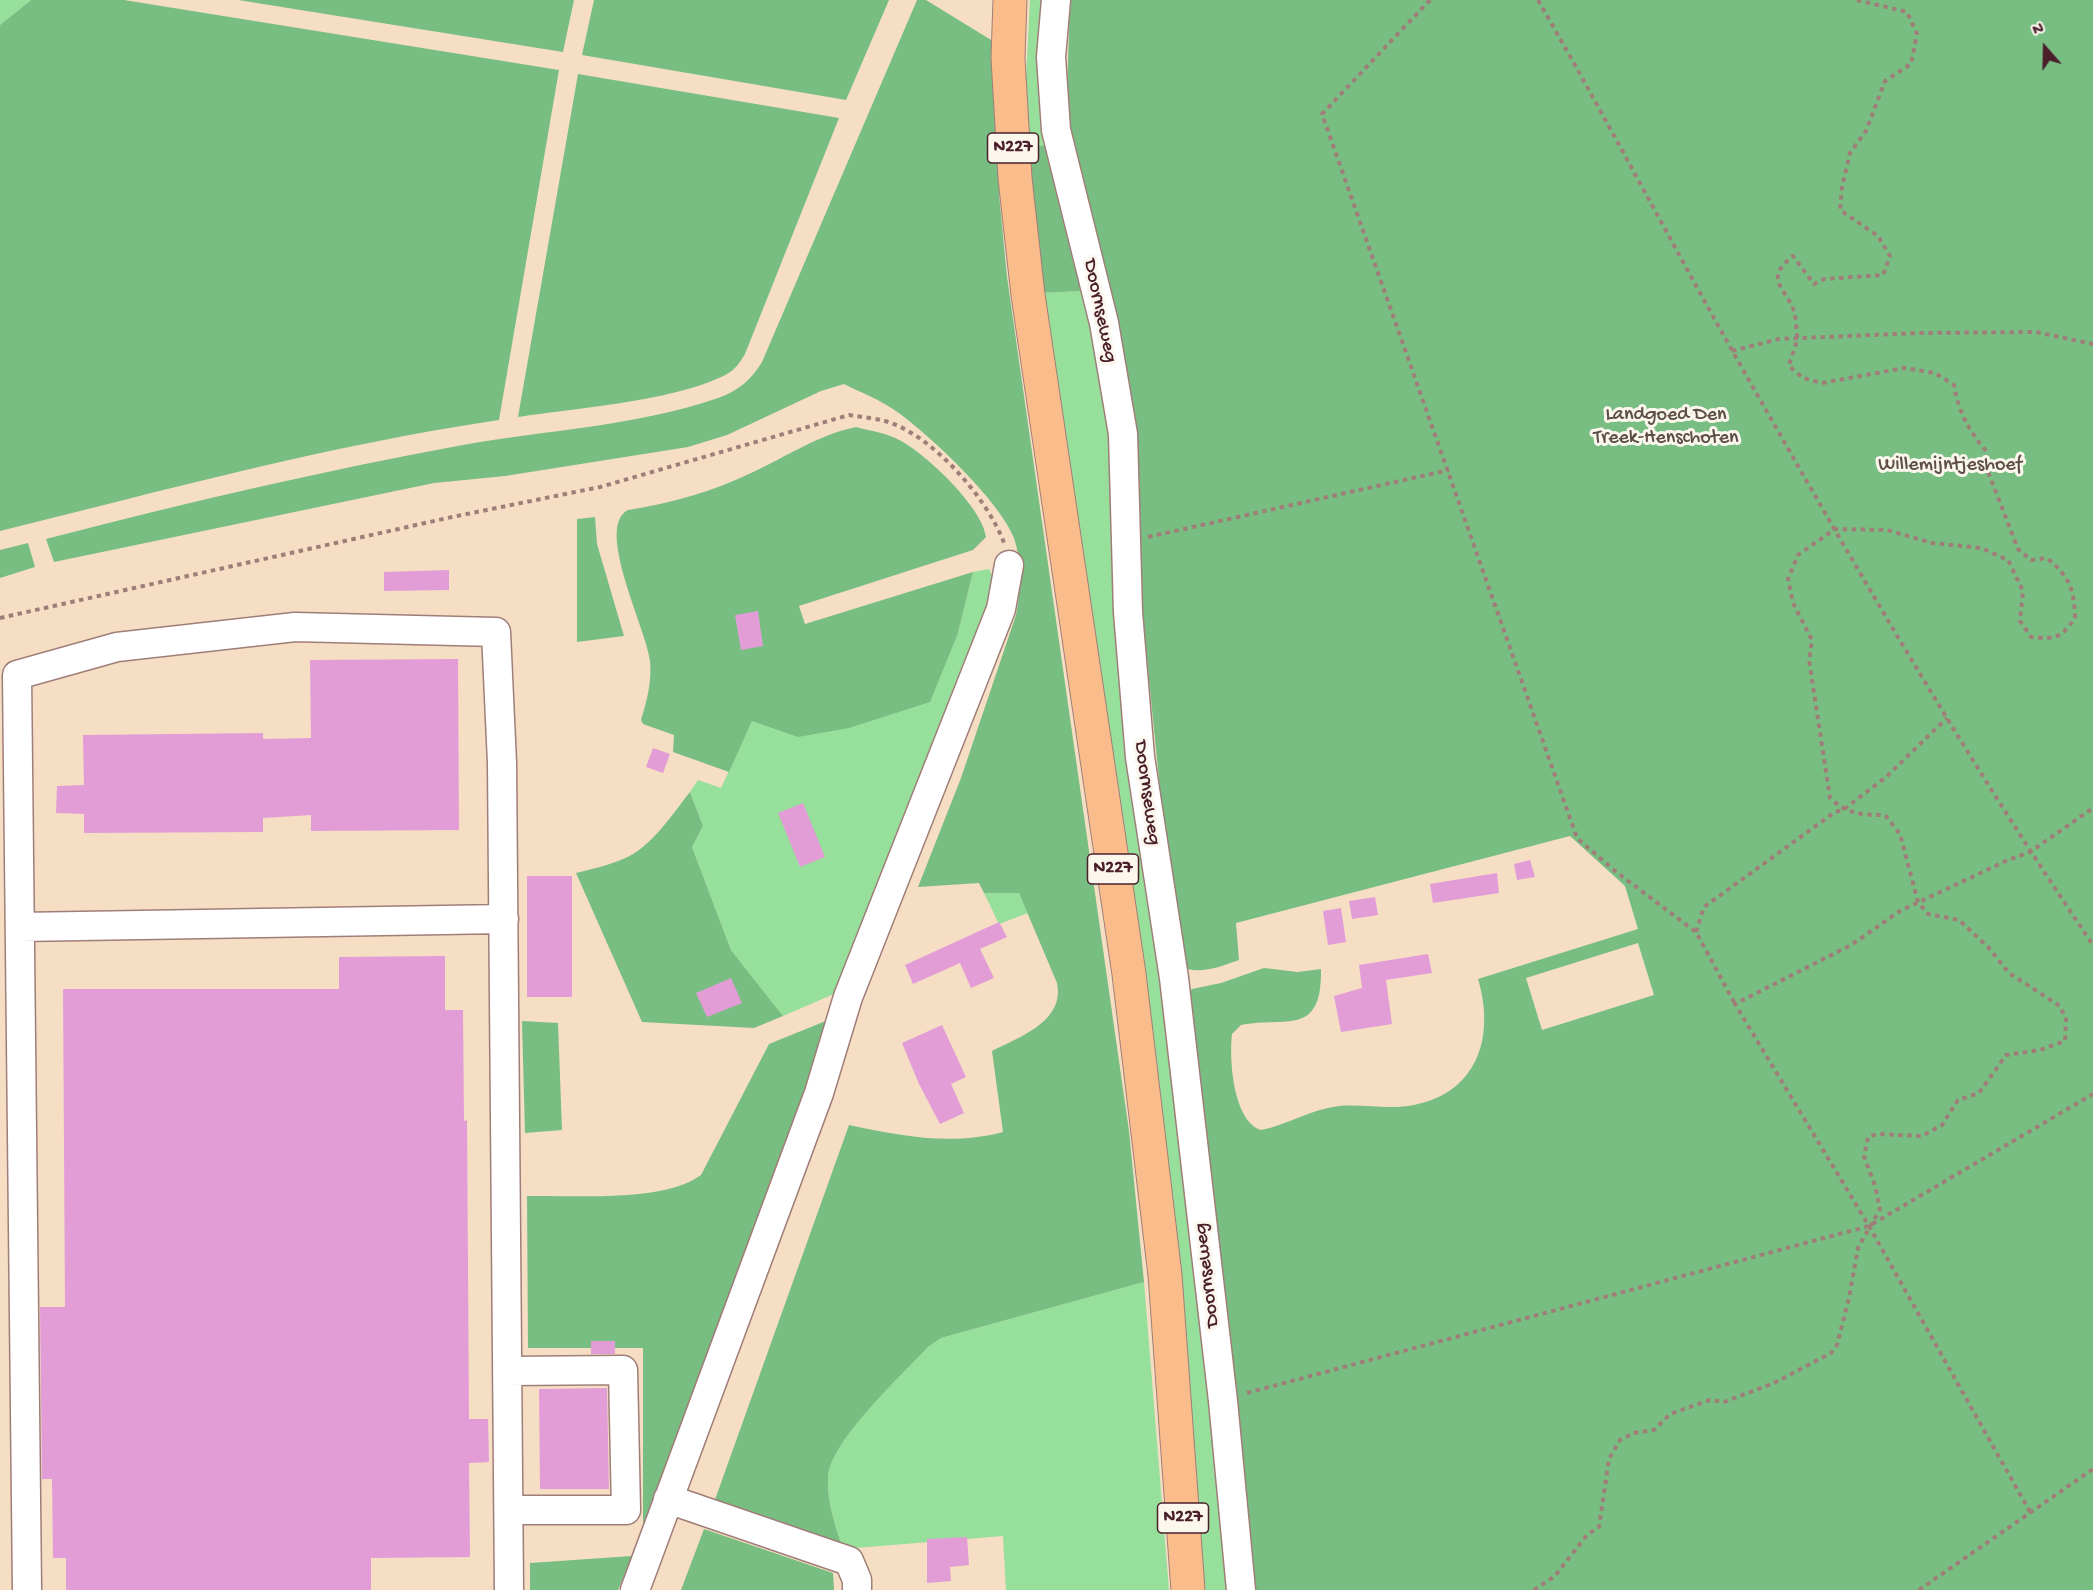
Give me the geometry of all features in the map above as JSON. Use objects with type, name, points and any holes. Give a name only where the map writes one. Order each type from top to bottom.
[{"type":"main road","name":"N227","points":[[1010,0],[1008,58],[1014,167],[1028,295],[1130,986],[1165,1275],[1188,1590]]},
{"type":"main road","name":"N227","points":[[1028,295],[1023,67],[1033,0]]},
{"type":"street","name":"Doornseweg","points":[[1056,0],[1051,57],[1056,130],[1104,323],[1123,434],[1128,612],[1140,757],[1174,978],[1223,1401],[1241,1590]]},
{"type":"street","points":[[635,1590],[819,1093],[848,997],[1001,609],[1009,564]]},
{"type":"street","points":[[27,1590],[17,675],[117,647],[295,627],[496,632],[502,763],[509,1371],[509,1590]]},
{"type":"street","points":[[20,927],[504,918]]},
{"type":"street","points":[[509,1371],[623,1370],[626,1510],[509,1510]]},
{"type":"street","points":[[668,1499],[849,1561],[857,1580],[857,1590]]},
{"type":"path","points":[[1430,0],[1323,114],[1577,838],[1615,871],[1696,932],[1735,1004],[1869,1226],[2030,1512]]},
{"type":"path","points":[[1534,1590],[1555,1576],[1587,1535],[1599,1527],[1609,1459],[1620,1440],[1634,1433],[1654,1430],[1670,1414],[1710,1400],[1724,1402],[1774,1383],[1831,1353],[1837,1345],[1858,1248],[1880,1209],[1875,1186],[1864,1156],[1868,1137],[1876,1134],[1922,1136],[1942,1125],[1958,1100],[1979,1093],[2006,1055],[2040,1050],[2065,1041],[2066,1019],[2060,1006],[2009,973],[1988,946],[1959,920],[1928,914],[1918,902],[1900,834],[1886,815],[1860,814],[1843,810],[1830,798],[1809,660],[1812,640],[1793,603],[1788,579],[1798,555],[1835,529],[1887,530],[1932,543],[1981,548],[2008,560],[2023,591],[2020,621],[2031,637],[2053,639],[2066,632],[2075,618],[2071,584],[2063,572],[2048,558],[2031,560],[2018,549],[1985,464],[1988,452],[1971,433],[1959,411],[1954,385],[1935,373],[1904,368],[1872,372],[1845,381],[1822,383],[1803,378],[1789,366],[1797,338],[1793,310],[1777,284],[1779,271],[1784,263],[1793,255],[1814,284],[1824,279],[1883,275],[1890,256],[1878,236],[1840,210],[1840,199],[1851,153],[1866,131],[1885,81],[1911,64],[1917,34],[1908,12],[1857,0]]},
{"type":"path","points":[[1539,1],[1732,351],[1835,529],[2030,852],[2093,945]]},
{"type":"path","points":[[1732,351],[1779,339],[2036,332],[2093,344]]},
{"type":"path","points":[[0,618],[359,537],[600,487],[849,415],[886,421],[916,435],[946,462],[977,493],[996,522],[1009,564]]},
{"type":"path","points":[[1126,542],[1449,470]]},
{"type":"path","points":[[1696,932],[1704,907],[1835,812],[1843,810],[1886,777],[1947,718]]},
{"type":"path","points":[[1735,1004],[1851,945],[1900,911],[2008,860],[2030,852],[2093,808]]},
{"type":"path","points":[[1223,1401],[1295,1379],[1869,1226],[2093,1094]]},
{"type":"path","points":[[1919,1590],[2093,1469]]},
{"type":"green space","points":[[0,0],[31,0],[0,25]]},
{"type":"green space","points":[[31,0],[124,0],[559,70],[499,420],[310,455],[0,531],[0,25]]},
{"type":"green space","points":[[238,0],[574,0],[563,52]]},
{"type":"green space","points":[[594,0],[889,0],[846,100],[582,55]]},
{"type":"green space","points":[[917,0],[926,0],[996,43],[999,194],[1007,277],[1129,1131],[1144,1282],[941,1338],[928,1347],[869,1409],[841,1445],[832,1462],[828,1477],[829,1496],[843,1549],[712,1508],[849,1125],[907,1136],[945,1139],[1003,1132],[992,1051],[1038,1026],[1054,1008],[1058,996],[1057,983],[1019,893],[984,893],[979,883],[918,887],[961,778],[1016,615],[1020,576],[1017,547],[1006,522],[994,505],[961,468],[907,420],[881,402],[844,384],[821,391],[727,435],[688,447],[505,476],[434,483],[54,562],[46,539],[201,500],[358,466],[463,445],[656,415],[732,392],[749,379],[762,362]]},
{"type":"green space","points":[[1030,0],[1048,0],[1050,145],[1027,147],[1025,96]]},
{"type":"green space","name":"Landgoed Den Treek-Henschoten","points":[[1070,0],[2093,0],[2093,1590],[1249,1590],[1185,995],[1192,989],[1221,983],[1264,968],[1298,972],[1321,969],[1320,991],[1315,1006],[1308,1015],[1286,1022],[1241,1025],[1232,1034],[1232,1073],[1239,1102],[1244,1115],[1261,1130],[1329,1108],[1408,1106],[1431,1100],[1450,1090],[1465,1077],[1482,1043],[1483,1001],[1478,979],[1638,929],[1625,886],[1570,836],[1236,923],[1239,960],[1220,967],[1187,969],[1164,830],[1136,548],[1066,120]],"holes":[[[1638,943],[1654,995],[1542,1030],[1526,978]]]},
{"type":"green space","points":[[578,74],[839,118],[745,354],[733,370],[706,383],[654,397],[518,417]]},
{"type":"green space","points":[[1050,145],[1083,291],[1038,293],[1027,147]]},
{"type":"green space","points":[[1083,291],[1100,366],[1109,440],[1119,599],[1229,1590],[1203,1590],[1038,293]]},
{"type":"green space","points":[[856,427],[896,438],[924,457],[964,497],[983,525],[986,537],[973,550],[799,606],[805,624],[973,572],[958,633],[930,702],[849,728],[798,737],[752,721],[729,772],[673,752],[674,735],[643,724],[641,720],[648,691],[650,661],[619,557],[617,536],[619,520],[628,510],[676,500],[721,486],[828,435]]},
{"type":"green space","points":[[595,517],[597,544],[624,636],[577,642],[577,519]]},
{"type":"green space","points":[[28,543],[35,567],[0,578],[0,550]]},
{"type":"green space","points":[[989,569],[995,582],[993,600],[848,988],[783,1016],[731,950],[692,847],[703,826],[690,792],[698,780],[721,788],[752,721],[762,723],[958,633],[973,572]]},
{"type":"green space","points":[[690,792],[703,826],[692,847],[731,950],[783,1016],[754,1028],[642,1022],[576,873],[633,854],[664,825]]},
{"type":"green space","points":[[984,893],[1019,893],[1028,913],[999,924]]},
{"type":"green space","points":[[838,1016],[643,1528],[643,1348],[528,1348],[527,1196],[641,1194],[684,1184],[701,1175],[769,1044]]},
{"type":"green space","points":[[522,1021],[558,1023],[562,1130],[525,1133]]},
{"type":"green space","points":[[1144,1282],[1169,1590],[1006,1590],[1003,1536],[843,1549],[829,1496],[828,1477],[832,1462],[853,1427],[928,1347],[941,1338]]},
{"type":"green space","points":[[704,1529],[833,1573],[834,1590],[681,1590]]},
{"type":"green space","points":[[632,1556],[618,1590],[530,1590],[530,1563]]},
{"type":"building","points":[[449,570],[449,590],[384,591],[384,572]]},
{"type":"building","points":[[758,611],[763,646],[741,650],[735,615]]},
{"type":"building","points":[[458,659],[459,830],[311,831],[311,815],[263,818],[263,832],[84,833],[84,814],[56,813],[57,786],[84,785],[83,735],[263,733],[263,739],[311,738],[310,660]]},
{"type":"building","points":[[653,748],[670,754],[663,773],[646,767]]},
{"type":"building","points":[[803,803],[825,857],[800,867],[778,813]]},
{"type":"building","points":[[1530,860],[1535,877],[1517,880],[1514,864]]},
{"type":"building","points":[[1497,873],[1499,893],[1433,903],[1430,884]]},
{"type":"building","points":[[527,876],[572,876],[572,997],[527,997]]},
{"type":"building","points":[[1375,897],[1378,915],[1352,919],[1349,901]]},
{"type":"building","points":[[1341,908],[1346,942],[1328,945],[1323,911]]},
{"type":"building","points":[[999,922],[1007,937],[980,949],[994,978],[971,988],[960,963],[913,984],[905,965]]},
{"type":"building","points":[[1428,954],[1432,973],[1386,980],[1392,1024],[1341,1032],[1334,996],[1362,988],[1359,965]]},
{"type":"building","points":[[445,956],[445,1010],[463,1010],[464,1121],[467,1120],[469,1419],[488,1419],[489,1462],[469,1463],[470,1557],[371,1558],[371,1590],[66,1590],[66,1558],[53,1558],[52,1479],[42,1479],[40,1307],[65,1307],[63,989],[339,989],[339,957]]},
{"type":"building","points":[[731,978],[742,1003],[707,1017],[696,993]]},
{"type":"building","points":[[942,1025],[966,1077],[951,1084],[964,1113],[940,1124],[919,1084],[902,1043]]},
{"type":"building","points":[[591,1341],[615,1341],[615,1354],[591,1354]]},
{"type":"building","points":[[607,1388],[609,1489],[540,1489],[539,1389]]},
{"type":"building","points":[[967,1537],[969,1565],[950,1567],[951,1581],[927,1583],[927,1539]]},
{"type":"park label","name":"Willemijntjeshoef","points":[[1950,466]]}]
